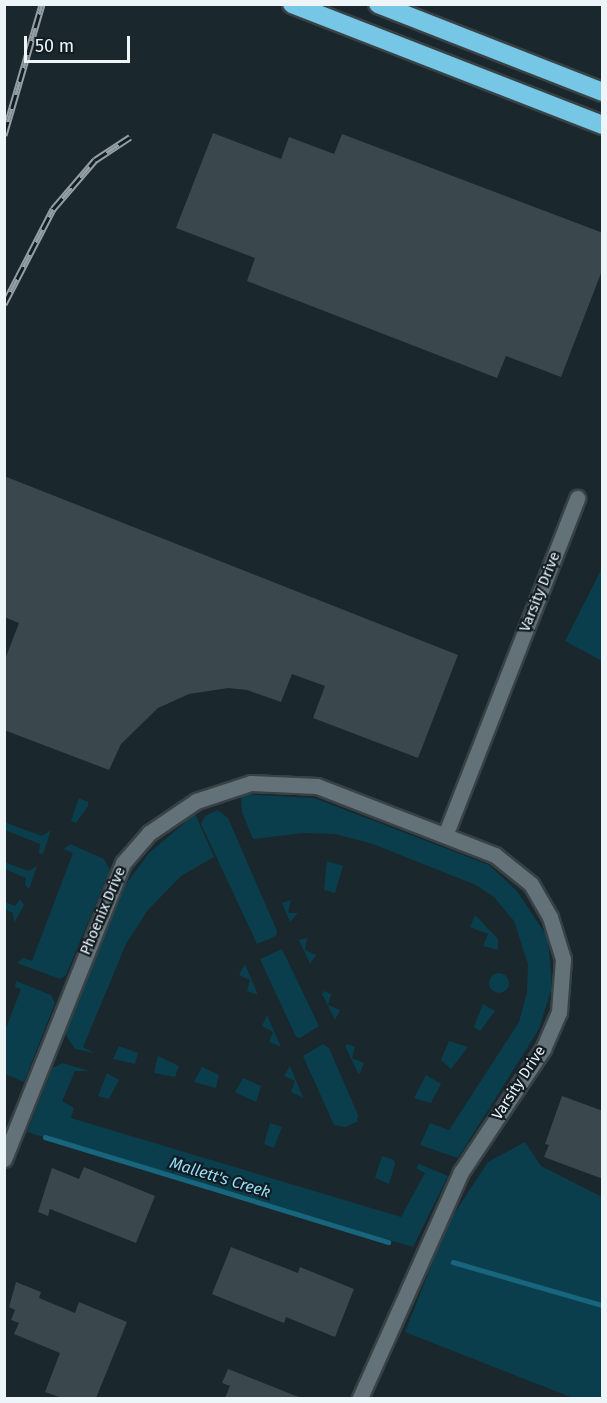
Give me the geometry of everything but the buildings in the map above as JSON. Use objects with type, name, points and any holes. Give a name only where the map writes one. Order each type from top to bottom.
[{"type":"highway","points":[[292,4],[603,125]]},
{"type":"highway","points":[[378,4],[603,92]]},
{"type":"street","name":"Varsity Drive","points":[[360,1398],[461,1172],[543,1048],[563,990],[563,959],[550,917],[531,884],[495,855],[446,833],[577,498]]},
{"type":"street","name":"Phoenix Drive","points":[[4,1159],[112,883],[123,863],[167,819],[216,792],[251,783],[286,782],[346,794],[446,833]]},
{"type":"shaded area","points":[[602,568],[602,661],[565,641]]},
{"type":"shaded area","points":[[241,794],[314,798],[489,865],[517,891],[548,938],[552,987],[539,1029],[458,1158],[420,1145],[430,1123],[449,1130],[519,1022],[527,992],[528,964],[514,921],[494,897],[476,885],[373,844],[335,834],[303,833],[253,839],[242,812]]},
{"type":"shaded area","points":[[79,798],[88,802],[88,806],[76,823],[71,821]]},
{"type":"shaded area","points":[[218,810],[228,818],[277,931],[276,936],[257,944],[201,824],[205,816]]},
{"type":"shaded area","points":[[195,814],[214,857],[181,876],[147,911],[126,944],[83,1047],[95,1053],[75,1049],[65,1034],[126,884],[149,853]]},
{"type":"shaded area","points":[[4,822],[42,836],[51,830],[43,854],[39,853],[40,844],[5,830]]},
{"type":"shaded area","points":[[70,844],[104,859],[110,870],[66,975],[60,979],[17,963],[23,958],[32,961],[73,853],[64,849]]},
{"type":"shaded area","points":[[327,861],[343,866],[335,893],[324,890]]},
{"type":"shaded area","points":[[4,862],[29,871],[37,866],[29,889],[25,885],[26,878],[5,869]]},
{"type":"shaded area","points":[[20,899],[24,905],[14,923],[13,913],[5,909],[5,902],[15,906]]},
{"type":"shaded area","points":[[291,900],[288,913],[298,913],[290,922],[282,903]]},
{"type":"shaded area","points":[[475,915],[498,939],[498,950],[483,946],[488,934],[470,927]]},
{"type":"shaded area","points":[[307,938],[305,950],[316,955],[310,964],[299,940]]},
{"type":"shaded area","points":[[282,949],[319,1026],[300,1038],[296,1037],[260,959]]},
{"type":"shaded area","points":[[245,964],[258,995],[247,991],[250,980],[239,975]]},
{"type":"shaded area","points":[[495,973],[503,973],[509,979],[509,987],[503,993],[495,993],[489,987],[489,979]]},
{"type":"shaded area","points":[[16,981],[51,995],[55,1003],[24,1082],[5,1074],[5,1031],[21,989],[15,987]]},
{"type":"shaded area","points":[[324,991],[331,994],[328,1005],[340,1010],[335,1020],[322,994]]},
{"type":"shaded area","points":[[483,1004],[495,1011],[480,1031],[474,1027]]},
{"type":"shaded area","points":[[267,1015],[281,1047],[269,1042],[273,1032],[262,1026]]},
{"type":"shaded area","points":[[449,1041],[468,1047],[451,1069],[441,1060]]},
{"type":"shaded area","points":[[323,1044],[329,1048],[358,1115],[357,1122],[345,1127],[334,1125],[303,1056]]},
{"type":"shaded area","points":[[347,1044],[355,1047],[352,1058],[364,1063],[359,1075],[345,1046]]},
{"type":"shaded area","points":[[119,1046],[138,1053],[135,1064],[113,1059]]},
{"type":"shaded area","points":[[158,1056],[179,1066],[175,1077],[154,1073]]},
{"type":"shaded area","points":[[63,1063],[89,1071],[75,1071],[62,1101],[74,1108],[71,1118],[401,1217],[425,1173],[416,1168],[419,1164],[448,1176],[413,1247],[27,1132],[52,1068]]},
{"type":"shaded area","points":[[290,1066],[303,1098],[291,1092],[295,1081],[284,1076]]},
{"type":"shaded area","points":[[202,1067],[219,1075],[216,1088],[194,1082]]},
{"type":"shaded area","points":[[107,1073],[119,1080],[109,1099],[98,1096]]},
{"type":"shaded area","points":[[426,1075],[441,1084],[431,1103],[414,1098]]},
{"type":"shaded area","points":[[243,1078],[261,1086],[256,1102],[235,1092]]},
{"type":"shaded area","points":[[270,1123],[282,1127],[274,1148],[264,1144]]},
{"type":"shaded area","points":[[525,1142],[541,1166],[602,1197],[602,1398],[573,1398],[405,1332],[448,1223],[488,1162]]},
{"type":"shaded area","points":[[382,1156],[394,1160],[395,1164],[389,1184],[375,1178]]},
{"type":"waterway","name":"Mallett's Creek","points":[[45,1137],[388,1242]]},
{"type":"waterway","name":"Mallett's Creek","points":[[453,1262],[602,1305]]},
{"type":"railway","points":[[4,135],[42,4]]},
{"type":"railway","points":[[4,304],[53,209],[95,160],[130,137]]}]
